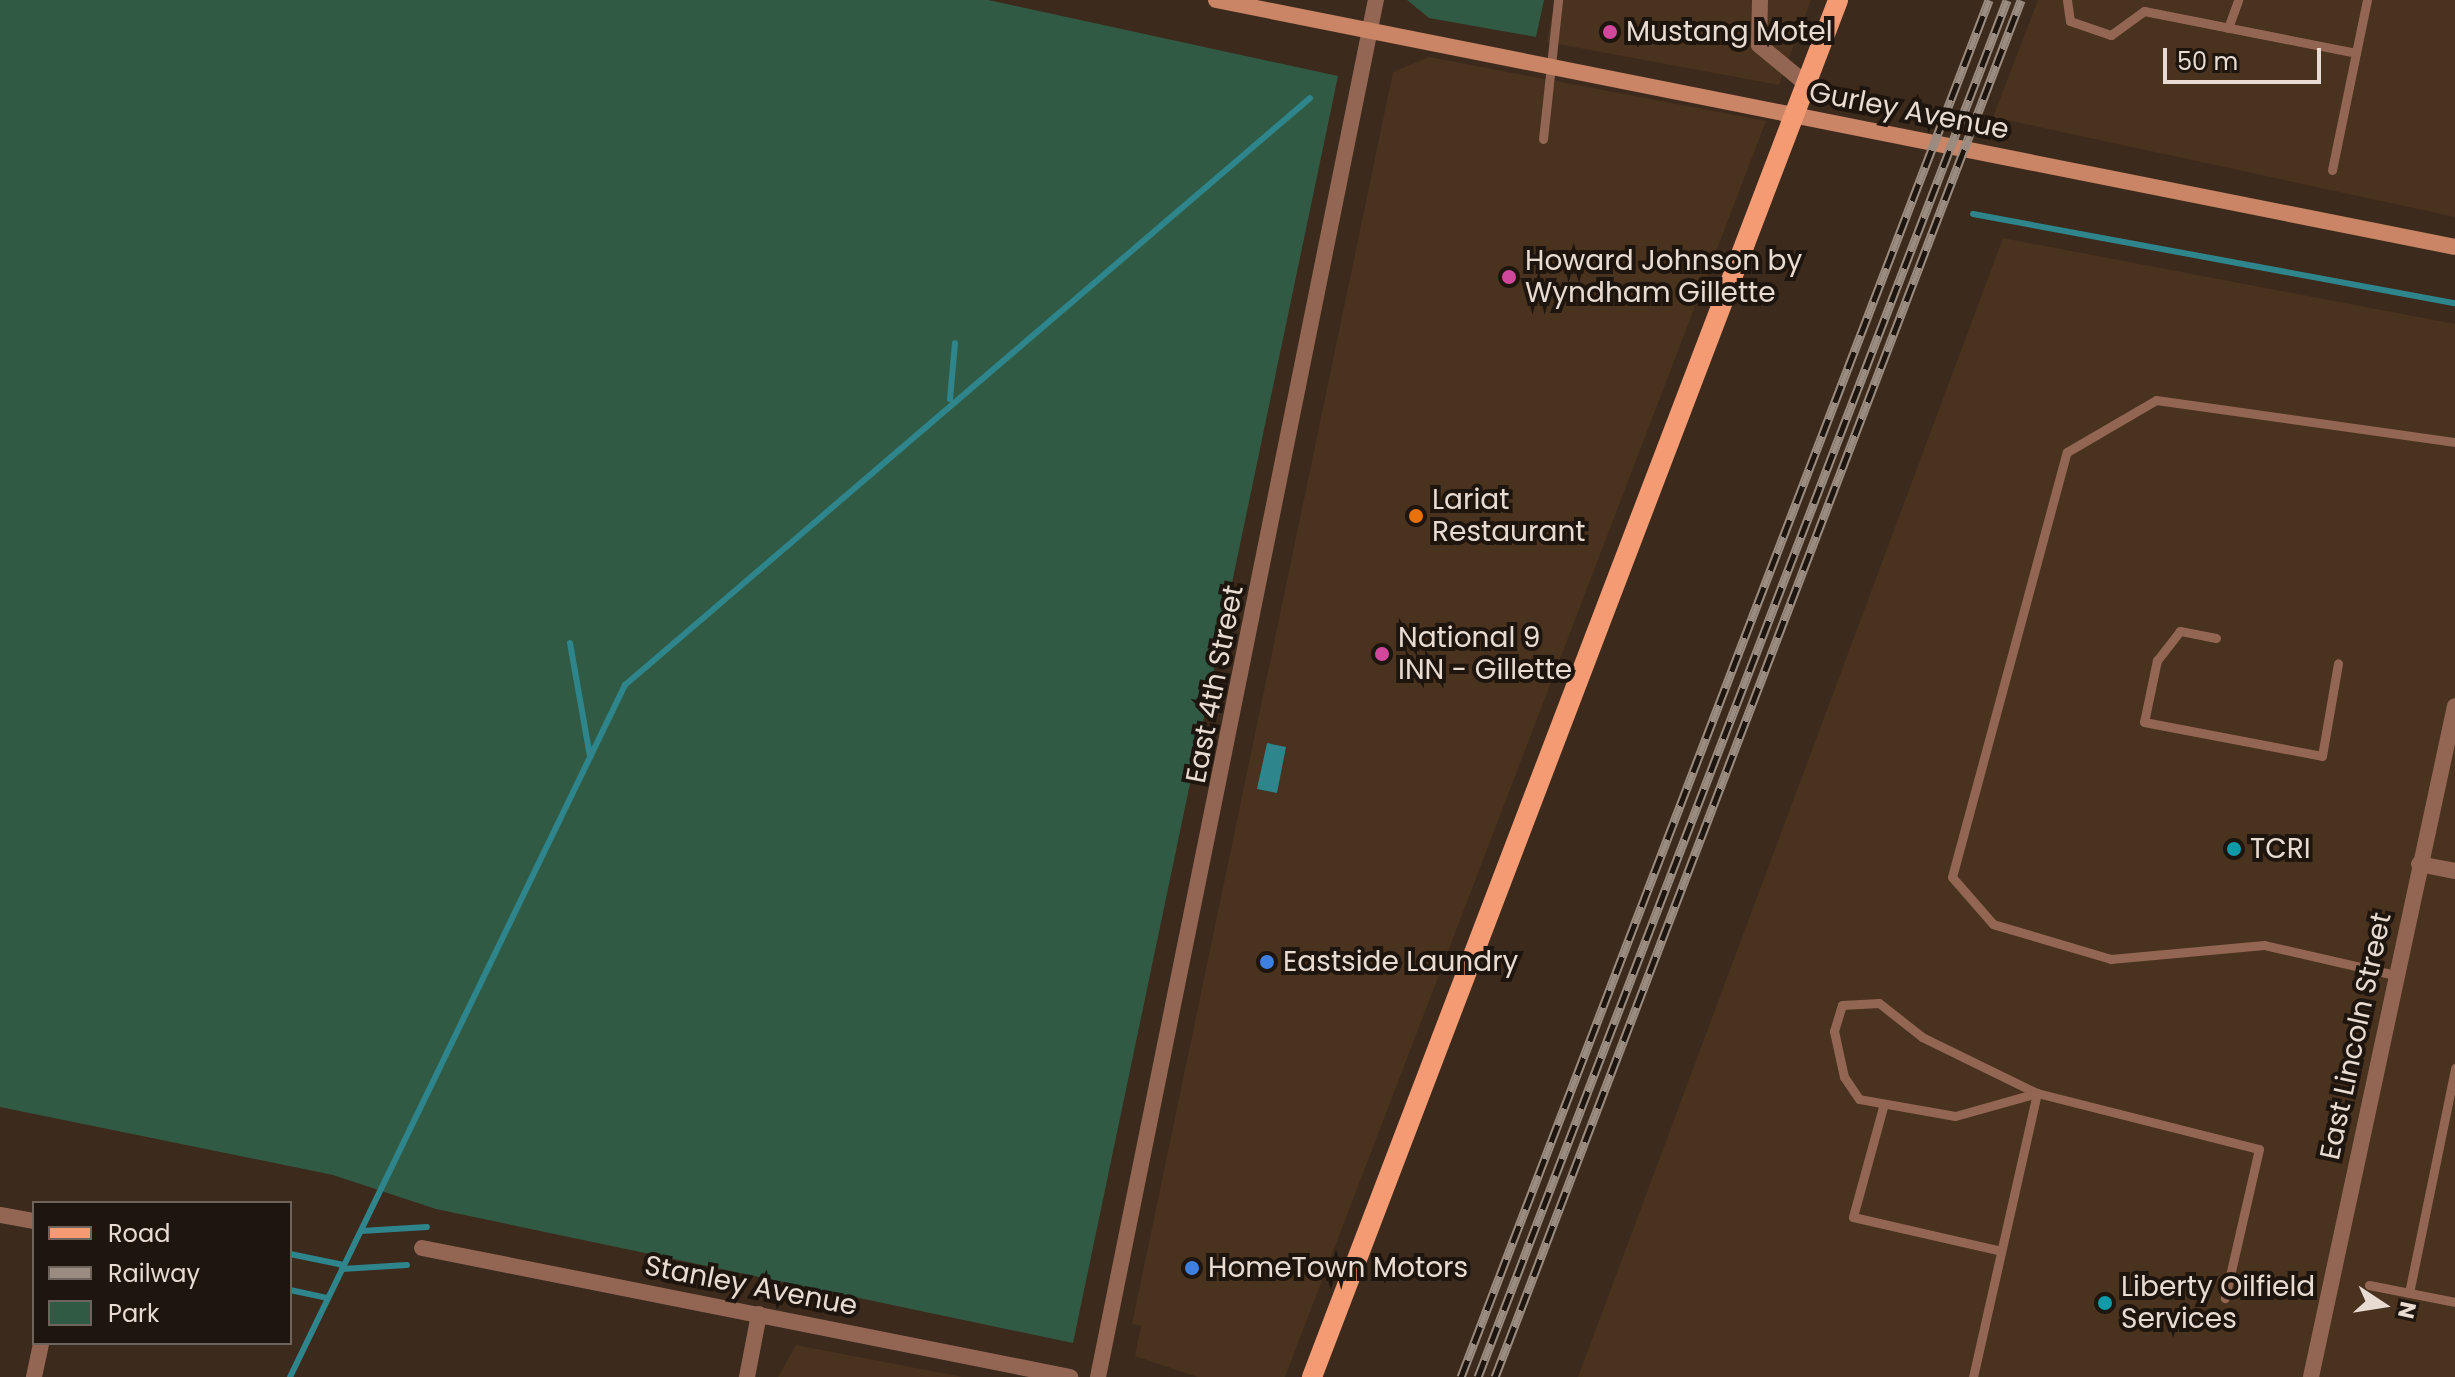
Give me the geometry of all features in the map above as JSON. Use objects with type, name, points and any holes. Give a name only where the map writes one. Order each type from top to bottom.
[{"type":"main road","points":[[1312,1377],[1838,0]]},
{"type":"street","name":"Gurley Avenue","points":[[1216,0],[2455,247]]},
{"type":"street","name":"East 4th Street","points":[[1098,1377],[1376,0]]},
{"type":"street","points":[[1760,0],[1759,45],[1805,83]]},
{"type":"street","name":"East Lincoln Street","points":[[2311,1377],[2455,706]]},
{"type":"street","points":[[2419,864],[2455,871]]},
{"type":"street","points":[[0,1215],[32,1221]]},
{"type":"street","name":"Stanley Avenue","points":[[422,1248],[1070,1377]]},
{"type":"street","points":[[747,1377],[759,1314]]},
{"type":"street","points":[[34,1377],[41,1345]]},
{"type":"lane","points":[[1543,139],[1558,0]]},
{"type":"lane","points":[[2067,0],[2070,21],[2111,35],[2144,11],[2356,53]]},
{"type":"lane","points":[[2141,0],[2144,11]]},
{"type":"lane","points":[[2228,28],[2238,0]]},
{"type":"lane","points":[[2332,170],[2367,0]]},
{"type":"lane","points":[[2395,975],[2264,945],[2111,959],[1993,924],[1952,877],[2067,452],[2156,400],[2455,442]]},
{"type":"lane","points":[[2216,638],[2180,631],[2157,660],[2144,722],[2322,756],[2338,663]]},
{"type":"lane","points":[[2037,1093],[1955,1116],[1883,1107],[1859,1099],[1844,1077],[1834,1031],[1842,1005],[1879,1003],[1922,1037],[2037,1093],[2259,1149],[2225,1298]]},
{"type":"lane","points":[[2409,1293],[2455,1068]]},
{"type":"lane","points":[[1973,1377],[2037,1093]]},
{"type":"lane","points":[[1883,1107],[1853,1217],[2001,1251]]},
{"type":"lane","points":[[2369,1285],[2455,1302]]},
{"type":"shaded area","points":[[1555,0],[1811,0],[1779,85],[1547,42]]},
{"type":"shaded area","points":[[2038,0],[2455,0],[2455,217],[1993,117]]},
{"type":"shaded area","points":[[1429,57],[1766,121],[1285,1377],[1198,1377],[1135,1356],[1141,1326],[1132,1324],[1393,72]]},
{"type":"shaded area","points":[[2003,238],[2455,324],[2455,1377],[1578,1377]]},
{"type":"shaded area","points":[[796,1345],[963,1377],[778,1377]]},
{"type":"green space","points":[[0,0],[988,0],[1338,76],[1073,1343],[436,1209],[333,1175],[0,1107]]},
{"type":"green space","points":[[1407,0],[1544,0],[1536,37],[1429,18]]},
{"type":"water","points":[[1267,743],[1286,747],[1277,793],[1257,789]]},
{"type":"waterway","points":[[290,1377],[625,685],[1310,98]]},
{"type":"waterway","points":[[1973,214],[2455,303]]},
{"type":"waterway","points":[[950,399],[955,343]]},
{"type":"waterway","points":[[570,643],[590,757]]},
{"type":"waterway","points":[[361,1231],[427,1227]]},
{"type":"waterway","points":[[292,1254],[344,1265]]},
{"type":"waterway","points":[[342,1269],[407,1265]]},
{"type":"waterway","points":[[292,1290],[328,1298]]},
{"type":"railway","points":[[1461,1377],[1989,0]]},
{"type":"railway","points":[[1478,1377],[2007,0]]},
{"type":"railway","points":[[1495,1377],[2021,0]]},
{"type":"place","name":"Mustang Motel","points":[[1610,32]]},
{"type":"place","name":"Howard Johnson by Wyndham Gillette","points":[[1509,277]]},
{"type":"place","name":"Lariat Restaurant","points":[[1416,516]]},
{"type":"place","name":"National 9 INN - Gillette","points":[[1382,654]]},
{"type":"place","name":"TCRI","points":[[2234,849]]},
{"type":"place","name":"Eastside Laundry","points":[[1267,962]]},
{"type":"place","name":"HomeTown Motors","points":[[1192,1268]]},
{"type":"place","name":"Liberty Oilfield Services","points":[[2105,1303]]}]
